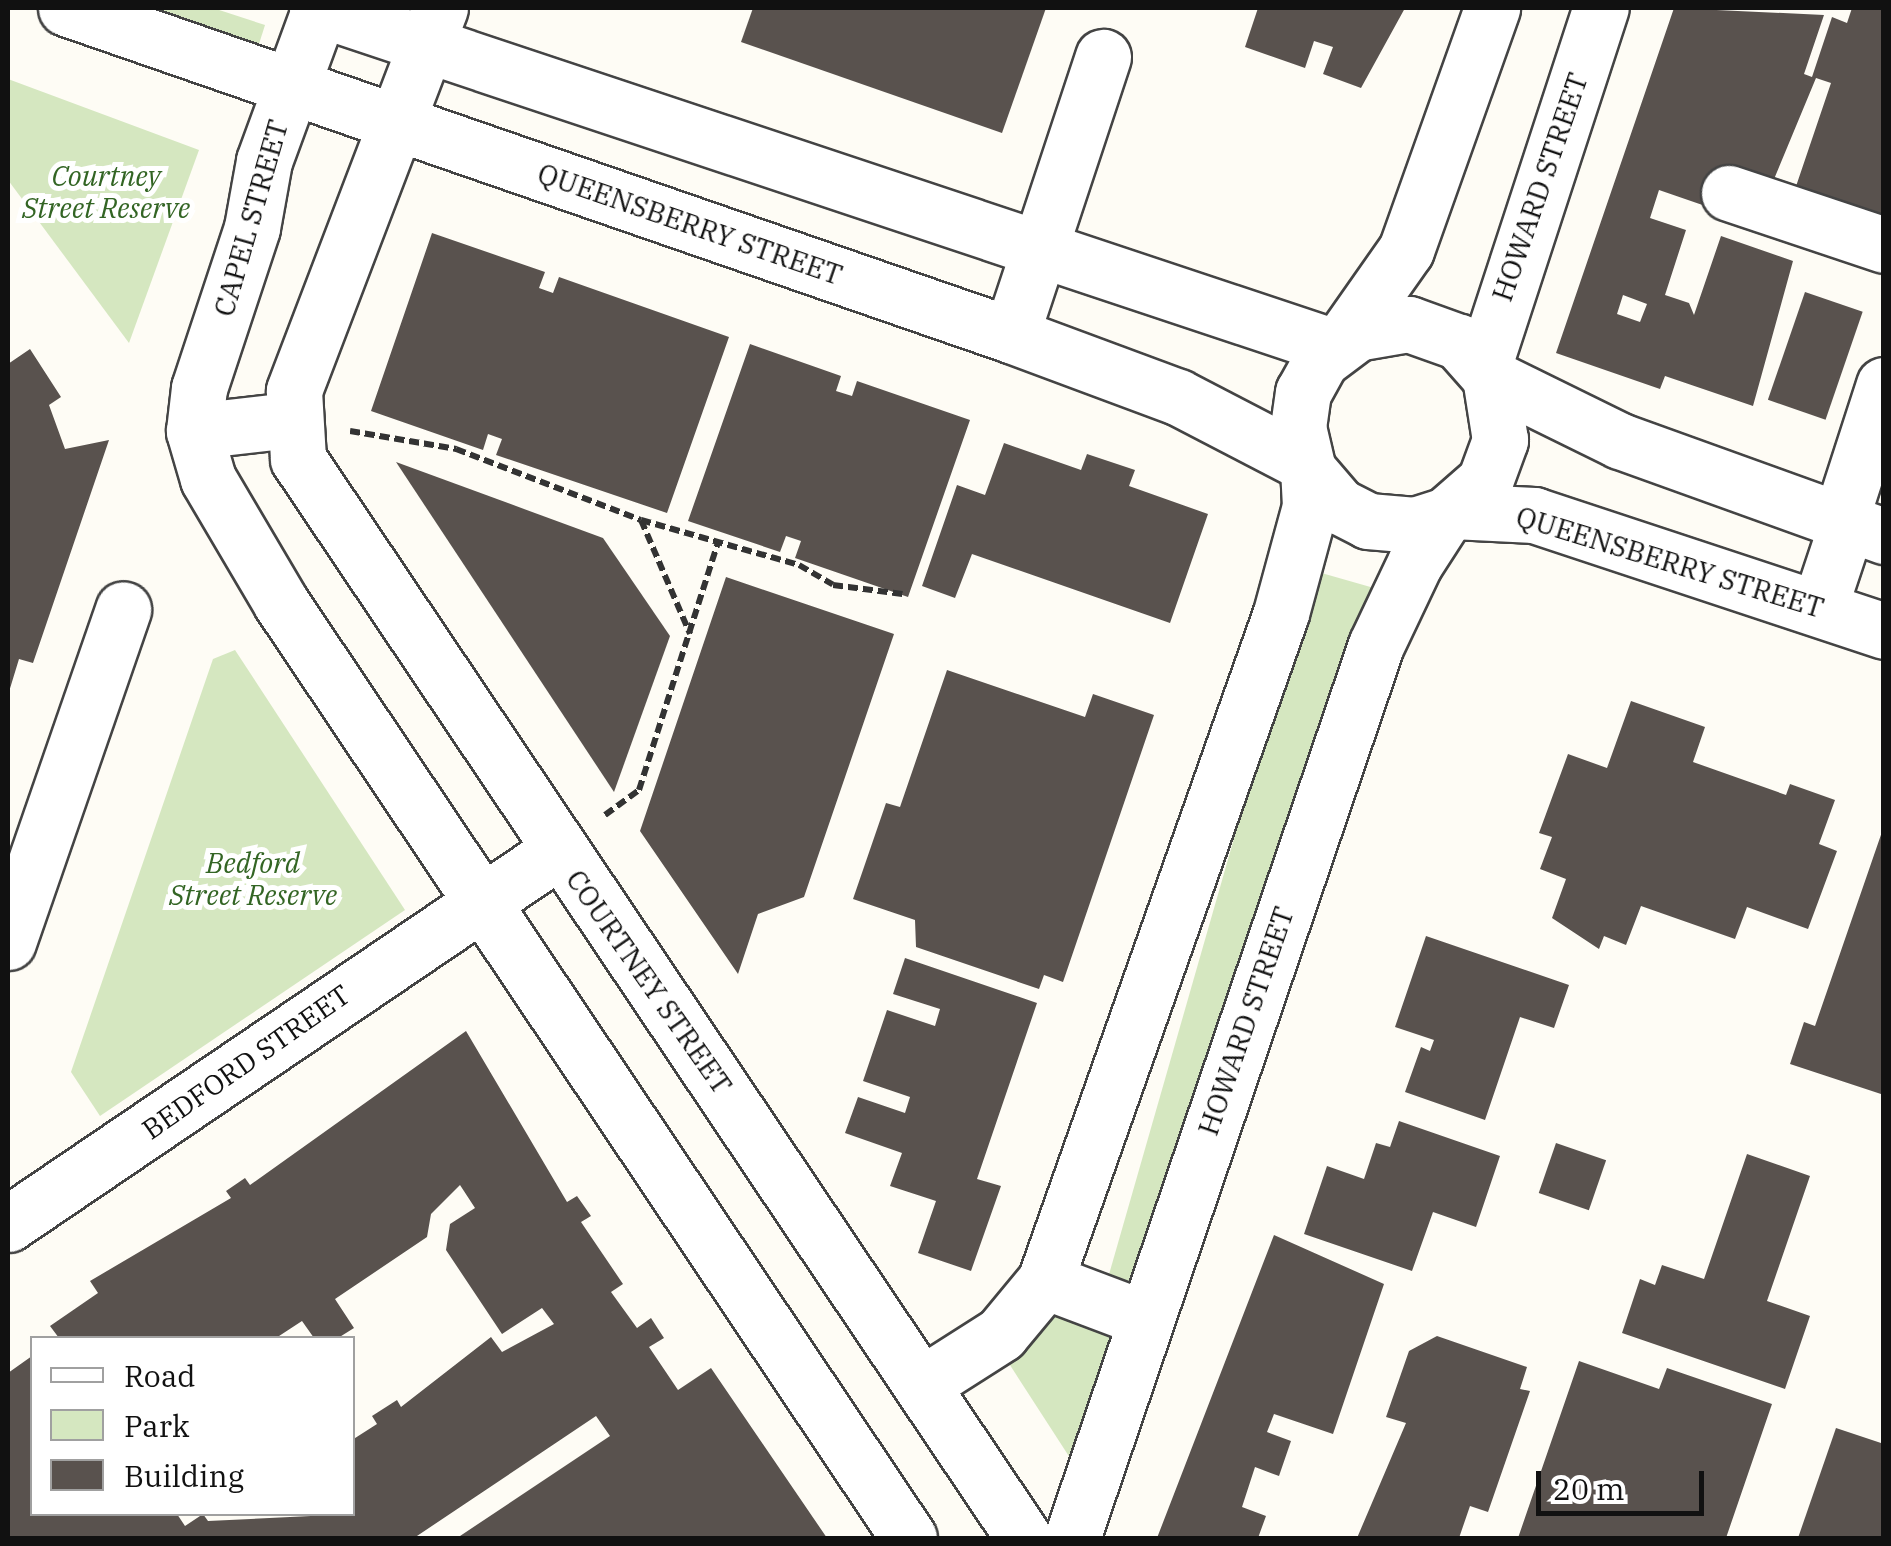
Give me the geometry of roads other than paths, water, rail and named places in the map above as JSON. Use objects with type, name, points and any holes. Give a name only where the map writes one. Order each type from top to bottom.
[{"type":"street","name":"QUEENSBERRY STREET","points":[[66,8],[745,242],[1178,397],[1307,466]]},
{"type":"street","name":"CAPEL STREET","points":[[194,431],[291,86],[319,8]]},
{"type":"street","points":[[319,8],[432,22],[772,158],[1042,250],[1338,344],[1409,324],[1459,342],[1487,372],[1620,441],[1857,527]]},
{"type":"street","points":[[920,1385],[1001,1334],[1046,1281],[1282,613],[1310,506],[1303,392],[1406,250],[1492,8]]},
{"type":"street","name":"HOWARD STREET","points":[[1487,372],[1601,8]]},
{"type":"street","points":[[432,22],[290,420],[194,431],[222,510],[910,1538]]},
{"type":"street","points":[[1011,336],[1103,57]]},
{"type":"street","points":[[745,242],[772,158]]},
{"type":"street","points":[[1729,193],[1884,245]]},
{"type":"street","points":[[1307,466],[1339,506],[1368,520],[1415,525],[1450,513],[1494,462],[1501,418],[1487,372]]},
{"type":"street","points":[[1819,608],[1857,527],[1884,384]]},
{"type":"street","name":"COURTNEY STREET","points":[[290,420],[307,474],[1024,1538]]},
{"type":"street","name":"QUEENSBERRY STREET","points":[[1450,513],[1534,515],[1884,631]]},
{"type":"street","name":"HOWARD STREET","points":[[1072,1538],[1143,1318],[1376,646],[1450,513]]},
{"type":"street","points":[[8,942],[123,609]]},
{"type":"street","name":"BEDFORD STREET","points":[[8,1224],[558,851]]},
{"type":"street","points":[[1046,1281],[1143,1318]]},
{"type":"park label","name":"Courtney Street Reserve","points":[[106,192]]},
{"type":"park label","name":"Bedford Street Reserve","points":[[253,879]]}]
